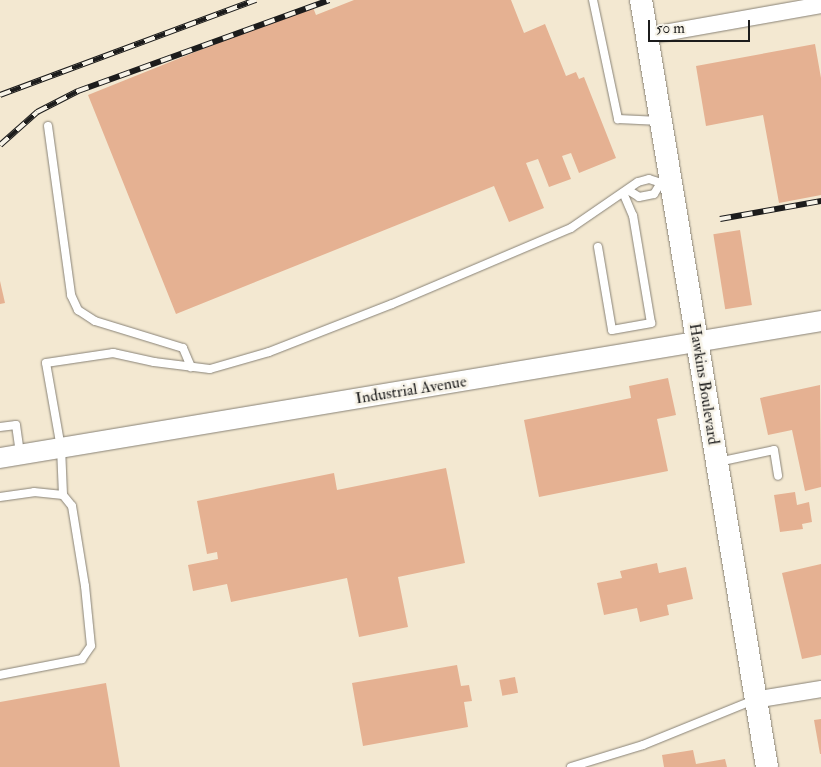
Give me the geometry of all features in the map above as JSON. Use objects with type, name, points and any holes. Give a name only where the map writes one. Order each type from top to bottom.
[{"type":"main road","name":"Hawkins Boulevard","points":[[641,0],[661,122],[666,182],[698,342],[754,700],[767,767]]},
{"type":"street","points":[[647,36],[821,5]]},
{"type":"street","name":"Industrial Avenue","points":[[0,458],[821,321]]},
{"type":"street","points":[[754,700],[821,689]]},
{"type":"lane","points":[[593,0],[618,119],[661,122]]},
{"type":"lane","points":[[48,126],[71,295],[78,310],[94,321],[182,348],[191,367]]},
{"type":"lane","points":[[0,675],[82,659],[91,646],[78,536],[72,506],[63,495],[61,448],[46,363],[113,353],[210,369],[270,352],[392,304],[571,228],[638,182],[649,179],[666,182]]},
{"type":"lane","points":[[626,192],[639,197],[654,194],[666,182]]},
{"type":"lane","points":[[598,247],[612,330],[652,324],[633,216],[626,192]]},
{"type":"lane","points":[[0,427],[16,425],[20,455]]},
{"type":"lane","points":[[716,462],[774,450],[778,476]]},
{"type":"lane","points":[[0,497],[34,492],[63,495]]},
{"type":"lane","points":[[571,767],[642,745],[754,700]]},
{"type":"building","points":[[354,0],[511,0],[524,33],[545,24],[566,76],[576,72],[579,79],[584,77],[616,158],[579,173],[571,153],[562,156],[571,179],[549,187],[538,159],[526,163],[544,208],[509,222],[494,186],[176,314],[88,95],[312,5],[316,15]]},
{"type":"building","points":[[815,44],[821,78],[821,195],[779,203],[763,115],[706,126],[696,66]]},
{"type":"building","points":[[740,230],[752,305],[725,309],[713,234]]},
{"type":"building","points":[[0,281],[5,303],[0,304]]},
{"type":"building","points":[[668,378],[676,415],[657,419],[668,471],[539,497],[524,420],[631,398],[629,386]]},
{"type":"building","points":[[820,385],[821,487],[805,491],[792,430],[768,435],[760,398]]},
{"type":"building","points":[[446,468],[465,563],[398,577],[408,627],[359,637],[347,578],[231,602],[227,584],[193,591],[188,565],[218,559],[217,552],[207,554],[197,501],[334,473],[337,490]]},
{"type":"building","points":[[795,492],[797,505],[809,502],[812,522],[802,524],[803,529],[780,532],[774,495]]},
{"type":"building","points":[[657,563],[659,573],[686,567],[693,599],[667,605],[669,615],[640,622],[637,608],[604,615],[597,583],[622,578],[620,571]]},
{"type":"building","points":[[821,564],[821,655],[802,659],[782,573]]},
{"type":"building","points":[[457,665],[461,686],[469,685],[472,701],[464,702],[468,727],[363,746],[352,683]]},
{"type":"building","points":[[515,677],[518,693],[502,696],[499,680]]},
{"type":"building","points":[[106,683],[120,767],[0,767],[0,702]]},
{"type":"building","points":[[821,719],[821,754],[820,754],[814,720]]},
{"type":"building","points":[[693,750],[696,764],[725,759],[727,767],[664,767],[662,755]]},
{"type":"railway","points":[[0,95],[256,0]]},
{"type":"railway","points":[[0,145],[37,112],[78,91],[329,0]]},
{"type":"railway","points":[[720,219],[821,201]]}]
